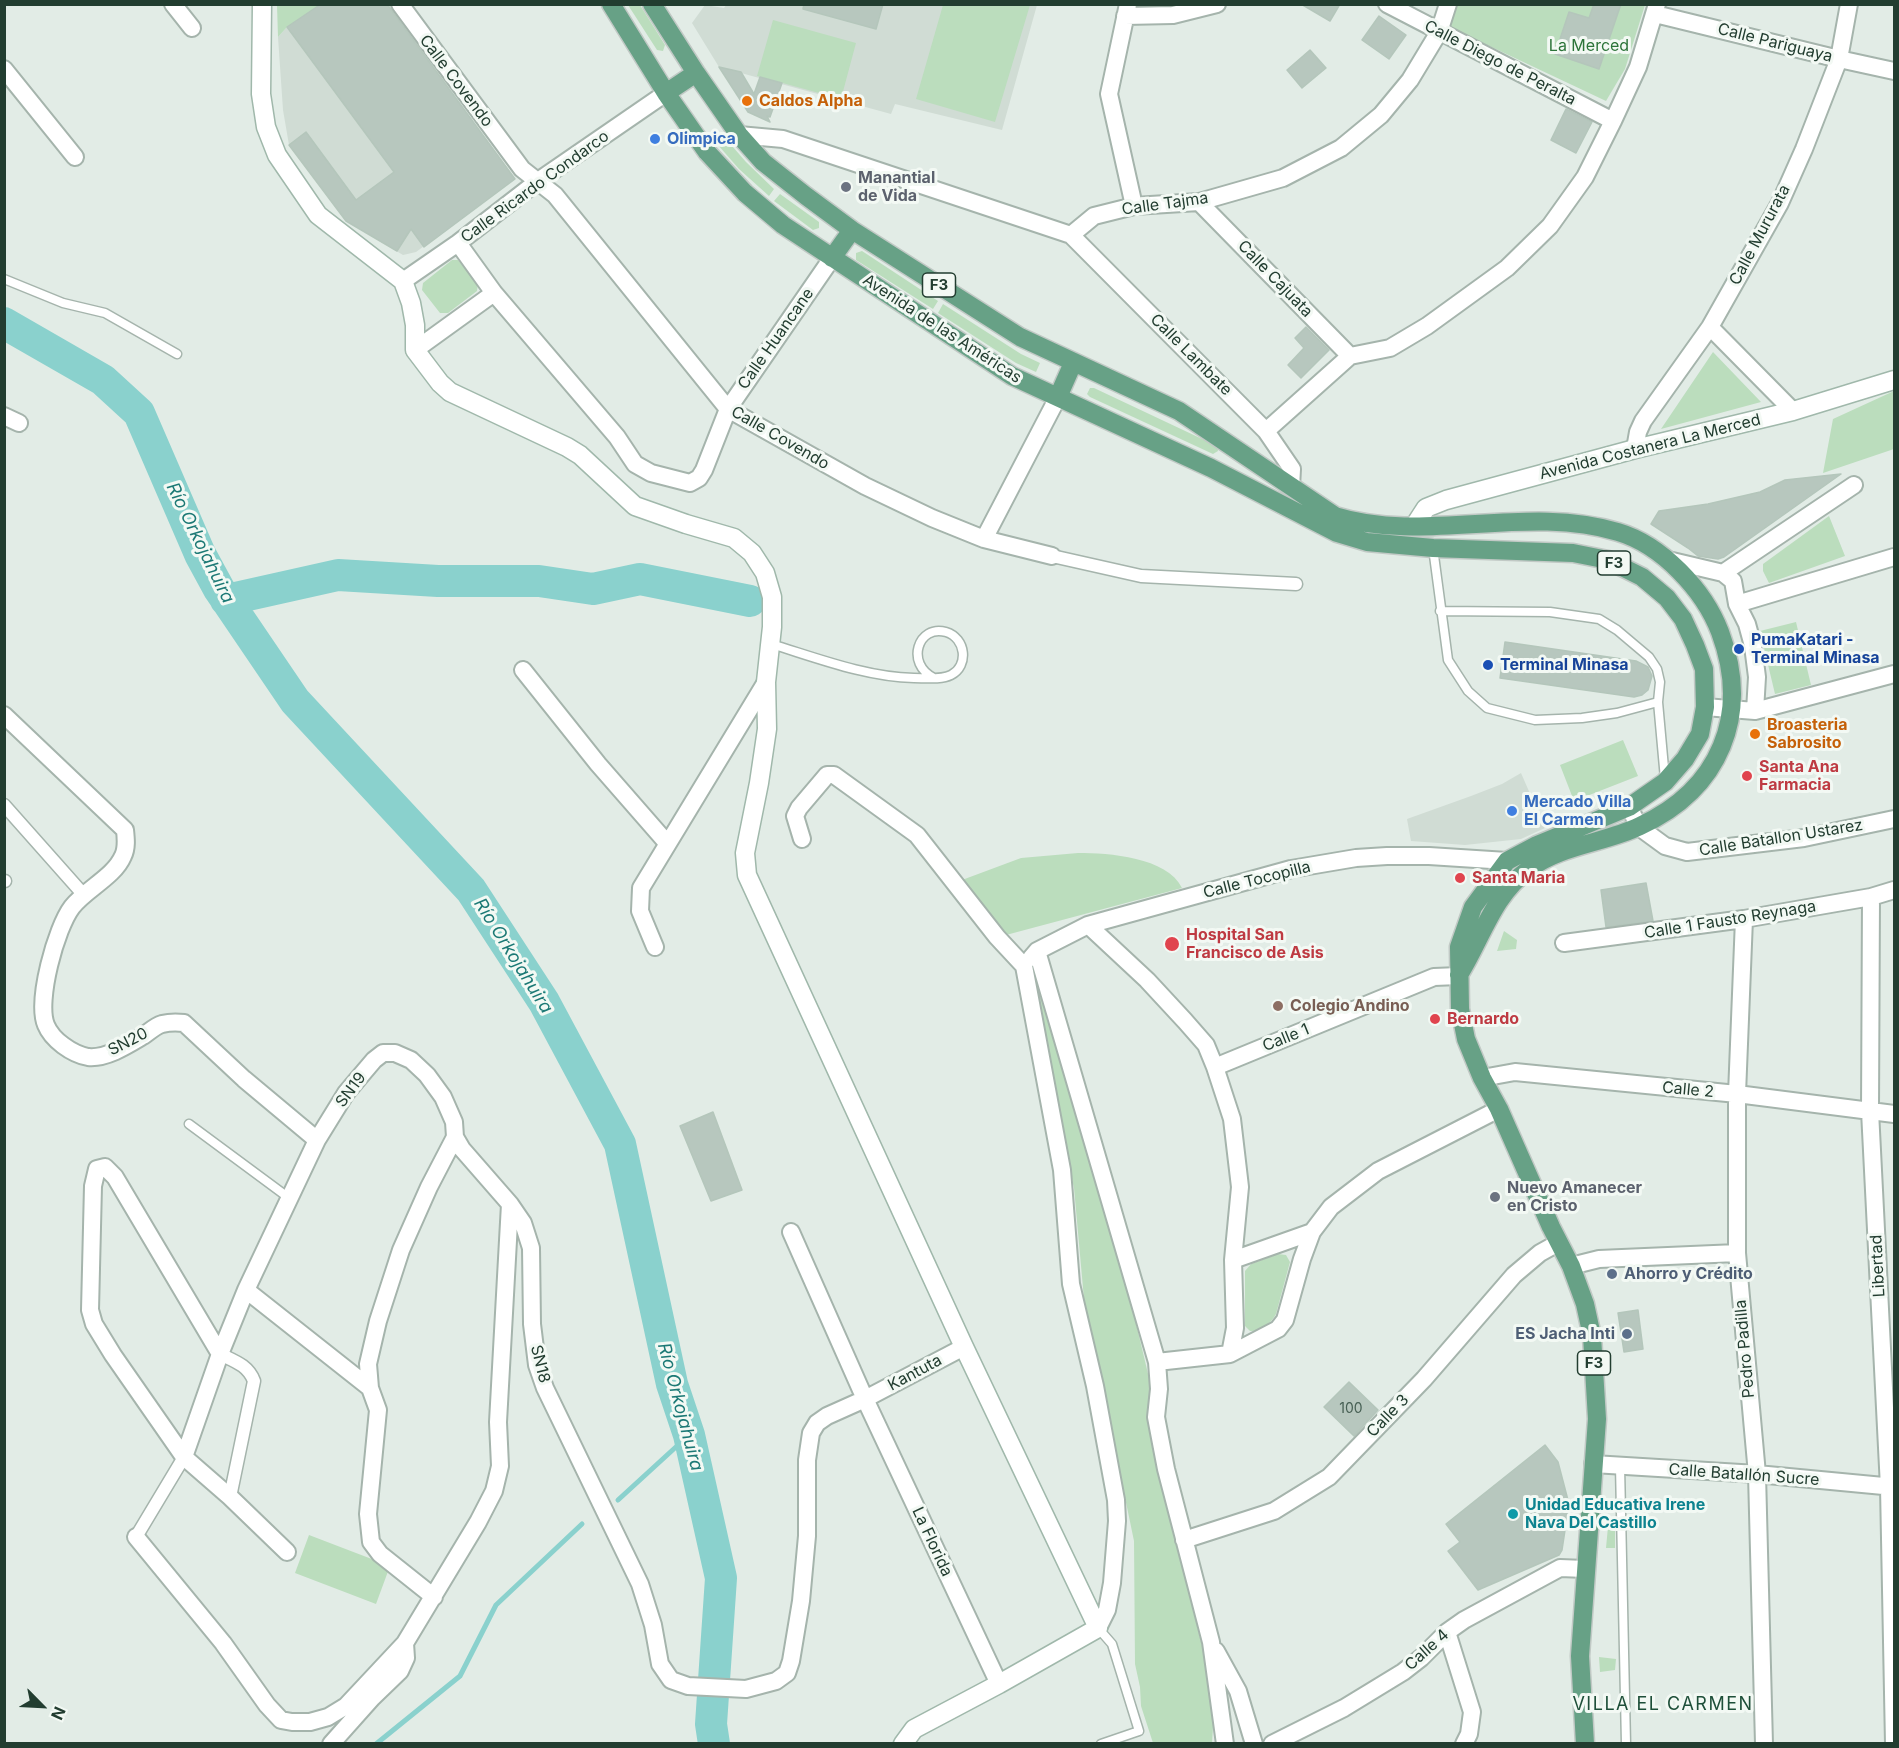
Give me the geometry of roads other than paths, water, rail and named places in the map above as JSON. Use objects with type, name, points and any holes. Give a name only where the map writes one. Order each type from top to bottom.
[{"type":"main road","points":[[262,4],[261,94],[266,127],[277,155],[318,215],[403,281],[411,303],[415,325],[415,350],[440,382],[450,392],[580,455],[634,506],[734,538],[752,553],[765,573],[772,597],[771,644],[766,682],[767,729],[745,853],[747,874],[964,1347],[1098,1628],[914,1729],[903,1743]]},
{"type":"main road","name":"Avenida de las Américas","points":[[611,4],[666,93],[707,152],[745,193],[783,225],[832,258],[1012,376],[1211,468],[1337,533],[1367,542],[1433,548]]},
{"type":"main road","name":"F3","points":[[652,4],[739,135],[763,162],[852,230],[1020,338],[1179,411],[1335,516],[1347,520],[1415,525],[1555,520],[1587,523],[1621,532],[1648,547],[1668,560],[1690,583],[1717,624],[1725,646],[1733,710],[1723,746],[1707,773],[1670,810],[1639,827],[1567,850],[1530,868],[1509,887],[1491,911],[1474,951],[1459,976]]},
{"type":"main road","points":[[666,93],[696,73]]},
{"type":"main road","points":[[832,258],[852,230]]},
{"type":"main road","points":[[1058,397],[1073,363]]},
{"type":"main road","name":"Avenida Costanera La Merced","points":[[1415,525],[1426,508],[1446,500],[1635,449],[1793,411],[1894,380]]},
{"type":"main road","points":[[1281,505],[1291,487]]},
{"type":"main road","points":[[1433,548],[1443,536],[1464,524]]},
{"type":"main road","name":"F3","points":[[1433,548],[1573,553],[1608,560],[1625,567],[1642,577],[1667,598],[1683,619],[1704,669],[1705,707],[1700,734],[1685,759],[1665,782],[1629,807],[1537,845],[1507,861],[1473,908],[1459,947],[1460,1009],[1466,1039],[1558,1243],[1571,1266],[1585,1304],[1592,1336],[1597,1419],[1580,1656],[1585,1743]]},
{"type":"main road","points":[[1665,782],[1682,800]]},
{"type":"street","points":[[173,4],[192,28]]},
{"type":"street","name":"Calle Covendo","points":[[400,4],[522,169],[555,195],[728,409],[865,486],[932,518],[984,539],[1141,576],[1296,584]]},
{"type":"street","points":[[1134,206],[1108,94],[1127,10],[1173,15],[1214,7],[1218,4]]},
{"type":"street","name":"Calle Diego de Peralta","points":[[1388,4],[1613,121]]},
{"type":"street","name":"Calle Tajma","points":[[1071,235],[1094,216],[1134,206],[1199,202],[1283,178],[1341,148],[1381,115],[1410,80],[1440,32],[1448,4]]},
{"type":"street","name":"Calle Mururata","points":[[1635,449],[1643,421],[1710,327],[1780,203],[1839,59],[1849,4]]},
{"type":"street","points":[[1266,430],[1350,356],[1390,348],[1427,326],[1507,268],[1550,226],[1585,177],[1613,121],[1638,67],[1656,9]]},
{"type":"street","name":"Calle Pariguaya","points":[[1656,9],[1839,59],[1894,71]]},
{"type":"street","points":[[4,69],[75,157]]},
{"type":"street","name":"Calle Ricardo Condarco","points":[[403,281],[458,243],[538,181],[666,93]]},
{"type":"street","points":[[739,135],[783,139],[1071,235]]},
{"type":"street","name":"Calle Cajuata","points":[[1199,202],[1350,356]]},
{"type":"street","name":"Calle Lambate","points":[[1071,235],[1266,430],[1292,469],[1291,487]]},
{"type":"street","points":[[415,350],[494,293],[458,243]]},
{"type":"street","name":"Calle Huancane","points":[[494,293],[617,437],[635,464],[651,474],[690,483],[699,478],[704,470],[728,409],[832,258]]},
{"type":"street","points":[[1710,327],[1793,411]]},
{"type":"street","points":[[984,539],[1058,397]]},
{"type":"street","points":[[1723,573],[1854,485]]},
{"type":"street","points":[[1737,604],[1894,557]]},
{"type":"street","points":[[1668,560],[1723,573],[1733,581],[1737,604],[1747,624],[1753,646],[1757,677],[1755,711]]},
{"type":"street","points":[[523,670],[598,764],[667,843]]},
{"type":"street","points":[[1705,707],[1755,711],[1894,674]]},
{"type":"street","points":[[655,947],[640,911],[640,888],[766,682]]},
{"type":"street","name":"SN20","points":[[4,715],[125,830],[127,841],[124,856],[116,867],[83,894],[70,909],[58,933],[49,966],[43,1008],[46,1024],[56,1039],[71,1050],[89,1057],[110,1054],[159,1025],[172,1022],[184,1023],[244,1079],[317,1140]]},
{"type":"street","points":[[802,839],[795,816],[799,808],[828,775],[834,775],[917,835],[997,937],[1024,966],[1062,1170],[1071,1284],[1095,1386],[1116,1500],[1117,1521],[1112,1583],[1107,1610],[1098,1628]]},
{"type":"street","points":[[4,805],[83,894]]},
{"type":"street","points":[[1629,807],[1639,827]]},
{"type":"street","name":"Calle Batallon Ustarez","points":[[1639,827],[1665,846],[1687,852],[1804,838],[1894,819]]},
{"type":"street","name":"Calle Tocopilla","points":[[1024,966],[1037,951],[1088,925],[1291,869],[1356,858],[1429,856],[1507,861]]},
{"type":"street","name":"Calle 1 Fausto Reynaga","points":[[1564,943],[1744,919],[1871,897],[1894,890]]},
{"type":"street","name":"Libertad","points":[[1871,897],[1870,1111],[1892,1487],[1894,1743]]},
{"type":"street","name":"Pedro Padilla","points":[[1744,919],[1737,1094],[1737,1253],[1757,1474],[1764,1743]]},
{"type":"street","points":[[1088,925],[1147,980],[1185,1021],[1206,1045],[1215,1066],[1232,1119],[1240,1187],[1233,1260],[1235,1328],[1230,1354]]},
{"type":"street","points":[[1037,951],[1156,1362],[1159,1389],[1156,1417],[1166,1469],[1211,1642],[1225,1743]]},
{"type":"street","name":"Calle 1","points":[[1215,1066],[1434,977],[1459,976]]},
{"type":"street","name":"SN19","points":[[184,1456],[220,1354],[246,1290],[317,1140],[346,1093],[375,1060],[382,1053],[395,1053]]},
{"type":"street","name":"SN18","points":[[395,1053],[411,1060],[427,1075],[443,1097],[454,1122],[455,1137],[462,1149],[510,1204],[523,1223],[531,1248],[532,1324],[537,1365],[545,1388],[640,1584],[653,1625],[660,1664],[671,1680],[688,1686]]},
{"type":"street","name":"Calle 2","points":[[1482,1078],[1515,1072],[1737,1094],[1894,1114]]},
{"type":"street","points":[[1156,1362],[1230,1354],[1278,1329],[1285,1320],[1312,1232],[1331,1207],[1378,1171],[1499,1109]]},
{"type":"street","points":[[434,1597],[380,1554],[371,1542],[368,1514],[378,1410],[370,1388],[368,1364],[378,1321],[401,1250],[455,1137]]},
{"type":"street","points":[[230,1497],[254,1381],[251,1372],[243,1365],[220,1354],[116,1177],[105,1167],[97,1169],[93,1186],[90,1287],[90,1310],[94,1324],[184,1456],[287,1552]]},
{"type":"street","points":[[184,1456],[136,1537],[223,1643],[267,1706],[281,1720],[310,1722],[327,1717],[346,1706],[405,1643],[478,1522],[494,1491],[500,1466],[498,1422],[510,1204]]},
{"type":"street","name":"La Florida","points":[[791,1232],[999,1684]]},
{"type":"street","points":[[1233,1260],[1312,1232]]},
{"type":"street","name":"Calle 3","points":[[1184,1540],[1274,1511],[1329,1478],[1424,1379],[1514,1275],[1540,1253],[1558,1243]]},
{"type":"street","points":[[1571,1266],[1599,1259],[1737,1253]]},
{"type":"street","points":[[246,1290],[370,1388]]},
{"type":"street","name":"Kantuta","points":[[688,1686],[746,1689],[776,1681],[787,1673],[801,1601],[807,1536],[807,1461],[811,1433],[817,1423],[827,1416],[866,1399],[964,1347]]},
{"type":"street","name":"Calle Batallón Sucre","points":[[1593,1464],[1757,1474],[1892,1487]]},
{"type":"street","name":"Calle 4","points":[[1272,1743],[1344,1708],[1402,1672],[1464,1620],[1560,1568],[1585,1569]]},
{"type":"street","points":[[1447,1632],[1472,1712],[1469,1734],[1464,1743]]},
{"type":"street","points":[[1211,1642],[1238,1691],[1254,1743]]},
{"type":"street","points":[[331,1743],[400,1671],[406,1658],[405,1643]]},
{"type":"lane","points":[[4,279],[63,303],[105,313],[177,354]]},
{"type":"lane","points":[[1433,548],[1448,660],[1468,691],[1487,708],[1535,720],[1582,718],[1617,713],[1658,702]]},
{"type":"lane","points":[[1440,611],[1550,612],[1599,619],[1617,630],[1649,657],[1657,669],[1660,682],[1658,702],[1665,782]]},
{"type":"lane","points":[[771,644],[865,672],[912,678],[934,678],[941,678],[954,673],[962,661],[963,654],[958,640],[946,632],[938,631],[930,634],[923,638],[919,645],[917,661],[921,668],[934,678]]},
{"type":"lane","points":[[189,1124],[289,1198]]},
{"type":"lane","points":[[1620,1466],[1626,1743]]},
{"type":"lane","points":[[1098,1628],[1112,1644],[1139,1731],[1101,1743]]},
{"type":"waterway","name":"Río Orkojahuira","points":[[4,323],[103,380],[139,413],[200,554],[219,589],[295,701],[471,890],[544,1002],[620,1144],[672,1384],[689,1435],[721,1578],[711,1724],[714,1744]]},
{"type":"waterway","points":[[226,600],[338,575],[438,581],[539,581],[593,589],[640,579],[750,601]]},
{"type":"waterway","points":[[618,1500],[689,1435]]},
{"type":"waterway","points":[[376,1744],[460,1676],[496,1605],[582,1524]]},
{"type":"place","name":"Caldos Alpha","points":[[747,101]]},
{"type":"place","name":"Olimpica","points":[[655,139]]},
{"type":"place","name":"Manantial de Vida","points":[[846,187]]},
{"type":"place","name":"PumaKatari - Terminal Minasa","points":[[1739,649]]},
{"type":"place","name":"Terminal Minasa","points":[[1488,665]]},
{"type":"place","name":"Broasteria Sabrosito","points":[[1755,734]]},
{"type":"place","name":"Santa Ana Farmacia","points":[[1747,776]]},
{"type":"place","name":"Mercado Villa El Carmen","points":[[1512,811]]},
{"type":"place","name":"Santa Maria","points":[[1460,878]]},
{"type":"place","name":"Hospital San Francisco de Asis","points":[[1172,944]]},
{"type":"place","name":"Colegio Andino","points":[[1278,1006]]},
{"type":"place","name":"Bernardo","points":[[1435,1019]]},
{"type":"place","name":"Nuevo Amanecer en Cristo","points":[[1495,1197]]},
{"type":"place","name":"Ahorro y Crédito","points":[[1612,1274]]},
{"type":"place","name":"ES Jacha Inti","points":[[1627,1334]]},
{"type":"place","name":"Unidad Educativa Irene Nava Del Castillo","points":[[1513,1514]]},
{"type":"district","name":"VILLA EL CARMEN","points":[[1663,1705]]},
{"type":"park label","name":"La Merced","points":[[1589,46]]}]
